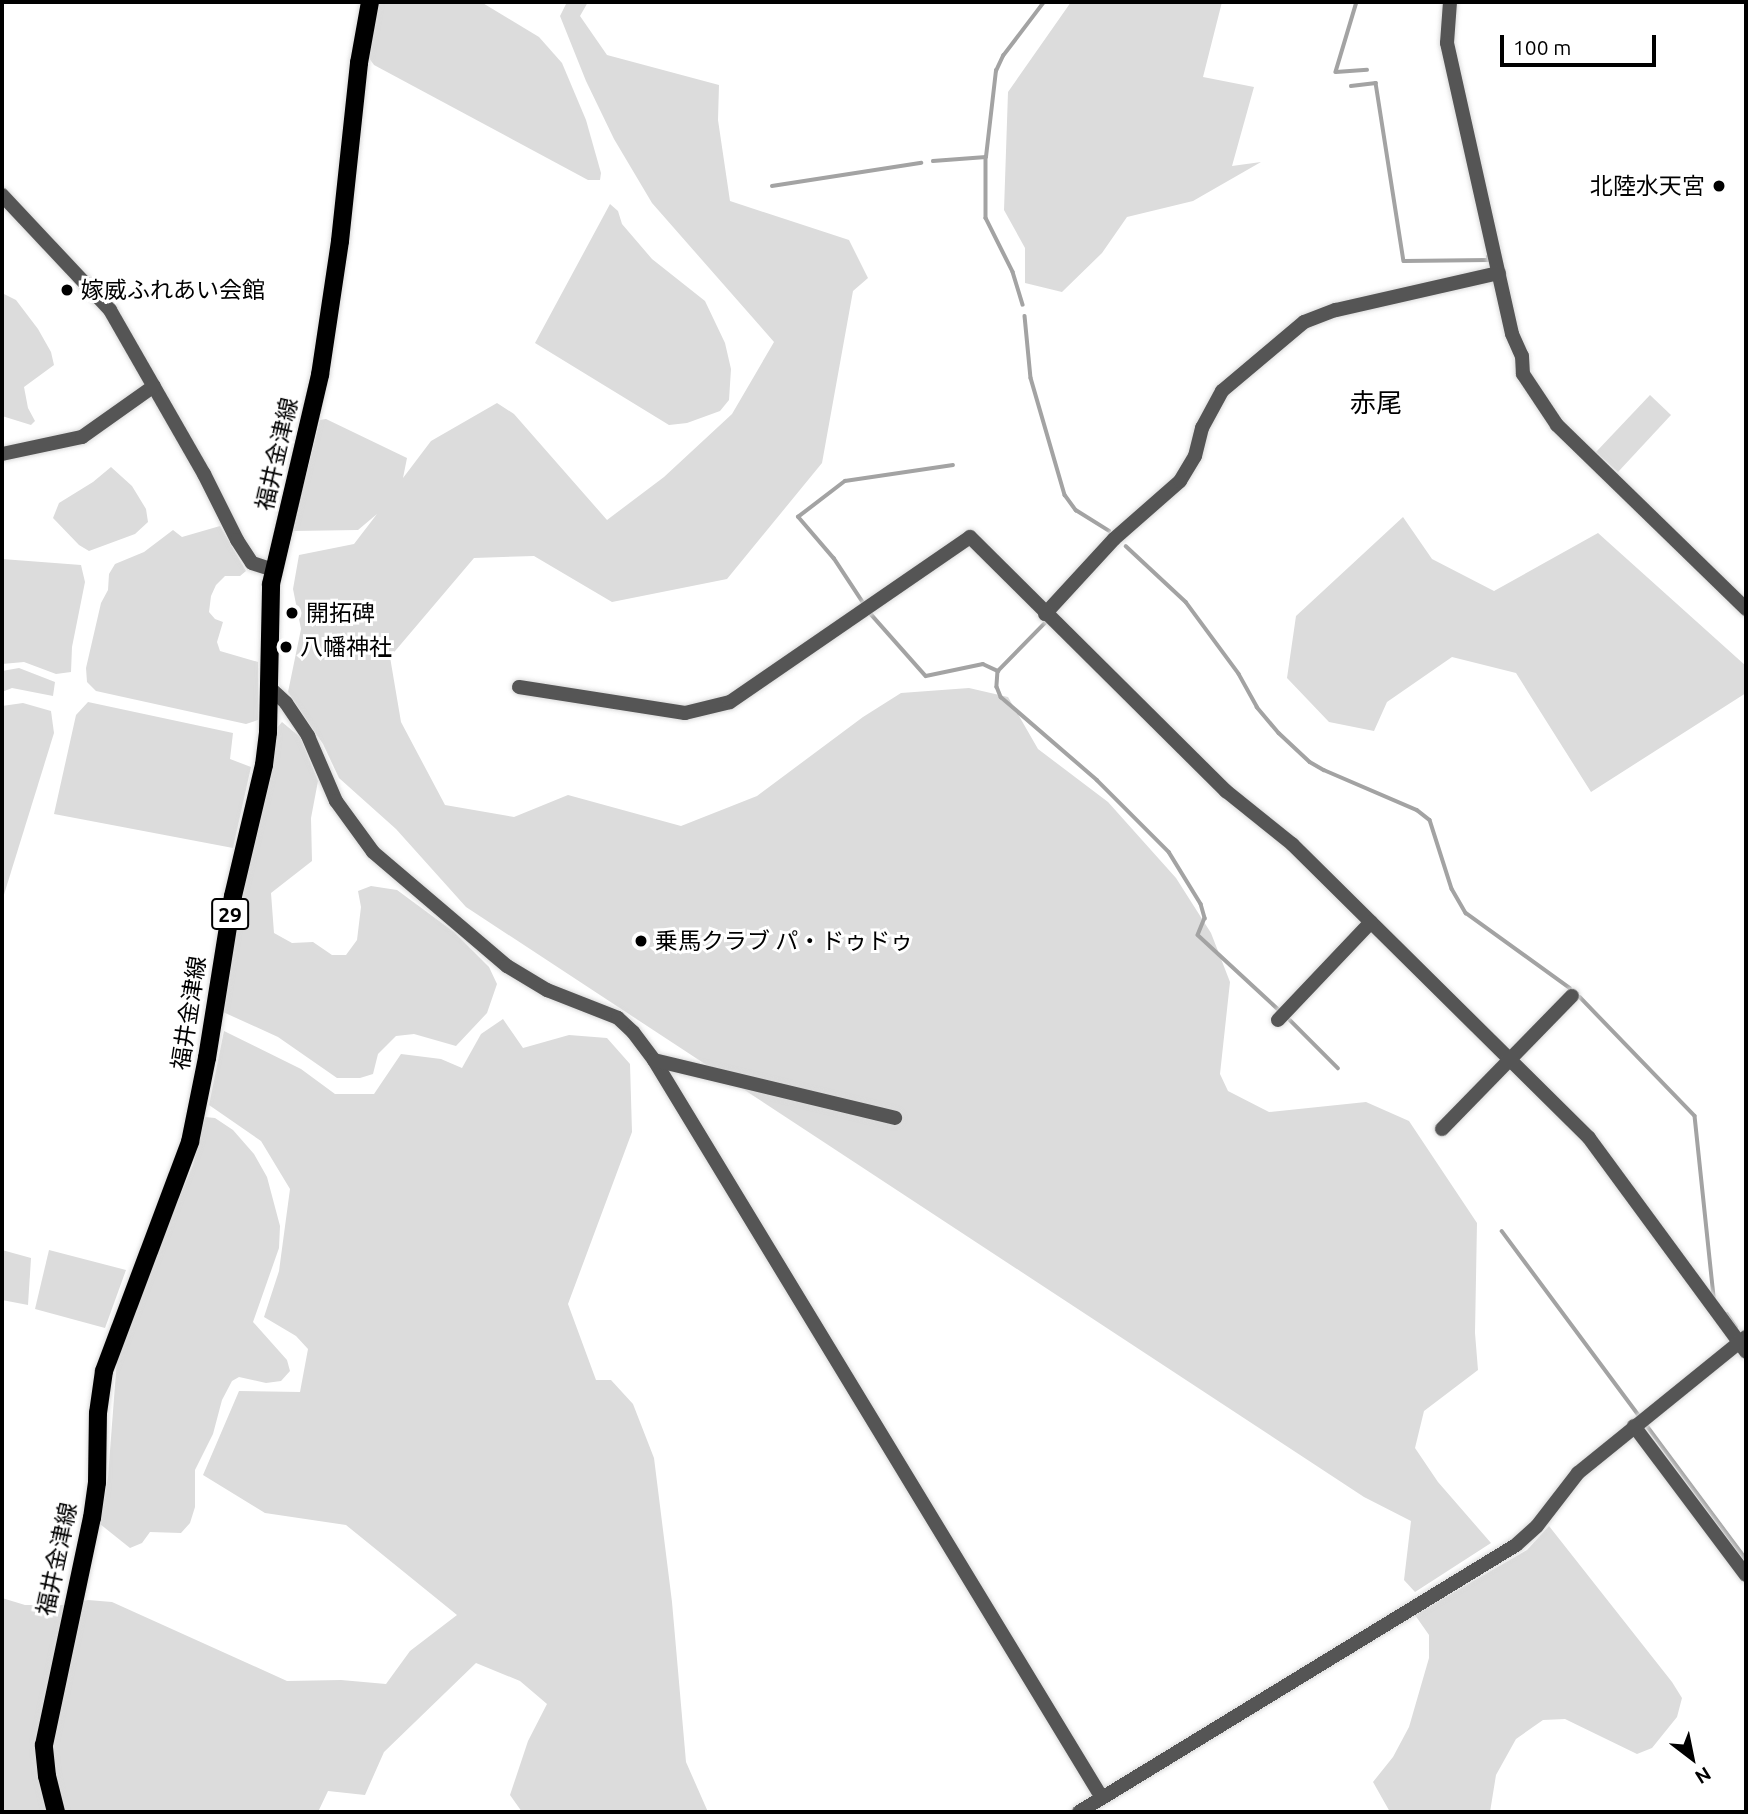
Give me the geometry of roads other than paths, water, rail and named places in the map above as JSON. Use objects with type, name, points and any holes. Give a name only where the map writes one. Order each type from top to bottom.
[{"type":"main road","name":"福井金津線","points":[[56,1812],[47,1776],[44,1745],[92,1518],[98,1471],[98,1413],[104,1371],[190,1142],[207,1058],[233,896],[264,765],[269,687],[270,588],[320,375],[340,242],[359,63],[370,2]]},
{"type":"street","points":[[1450,2],[1447,43],[1512,334],[1522,356],[1523,374],[1541,405],[1557,425],[1746,609]]},
{"type":"street","points":[[2,195],[110,310],[155,386],[250,561],[274,570]]},
{"type":"street","points":[[1045,614],[1114,540],[1180,481],[1195,456],[1202,428],[1222,391],[1304,321],[1336,310],[1499,273]]},
{"type":"street","points":[[2,454],[82,437],[155,386]]},
{"type":"street","points":[[519,687],[685,713],[730,702],[970,537],[1226,791],[1273,826],[1589,1138],[1744,1343],[1634,1426],[1578,1473],[1537,1526],[1516,1545],[1079,1812]]},
{"type":"street","points":[[269,687],[286,703],[308,736],[336,802],[373,852],[507,966],[547,989],[618,1018],[633,1032],[654,1060],[1102,1798]]},
{"type":"street","points":[[1278,1020],[1371,922]]},
{"type":"street","points":[[1442,1129],[1512,1061],[1572,996]]},
{"type":"street","points":[[654,1060],[895,1118]]},
{"type":"street","points":[[1634,1426],[1746,1575]]},
{"type":"waterway","points":[[933,161],[986,157],[996,71],[1003,56],[1044,2]]},
{"type":"waterway","points":[[1357,2],[1336,72],[1367,70]]},
{"type":"waterway","points":[[1351,86],[1376,83],[1404,261],[1489,260],[1488,257]]},
{"type":"waterway","points":[[986,157],[986,218],[1013,272],[1023,304]]},
{"type":"waterway","points":[[772,186],[921,163]]},
{"type":"waterway","points":[[1025,316],[1031,378],[1065,495],[1076,510],[1109,531]]},
{"type":"waterway","points":[[863,603],[834,559],[798,517],[845,481],[953,465]]},
{"type":"waterway","points":[[1126,546],[1186,602],[1239,674],[1257,707],[1279,733],[1310,762],[1417,810],[1430,820],[1452,889],[1466,913],[1570,988]]},
{"type":"waterway","points":[[870,613],[926,676],[983,664],[998,671],[997,687],[1001,697],[1097,780],[1169,852],[1201,904],[1205,918],[1198,935],[1278,1009]]},
{"type":"waterway","points":[[998,671],[1045,623]]},
{"type":"waterway","points":[[1580,997],[1695,1116],[1714,1297]]},
{"type":"waterway","points":[[1290,1020],[1338,1068]]},
{"type":"waterway","points":[[1502,1231],[1640,1417]]},
{"type":"waterway","points":[[1727,1314],[1736,1327]]},
{"type":"waterway","points":[[1645,1423],[1746,1559]]},
{"type":"place","name":"北陸水天宮","points":[[1719,186]]},
{"type":"place","name":"嫁威ふれあい会館","points":[[67,290]]},
{"type":"place","name":"開拓碑","points":[[292,613]]},
{"type":"place","name":"八幡神社","points":[[286,647]]},
{"type":"place","name":"乗馬クラブ パ・ドゥドゥ","points":[[641,941]]},
{"type":"district","name":"赤尾","points":[[1376,403]]}]
